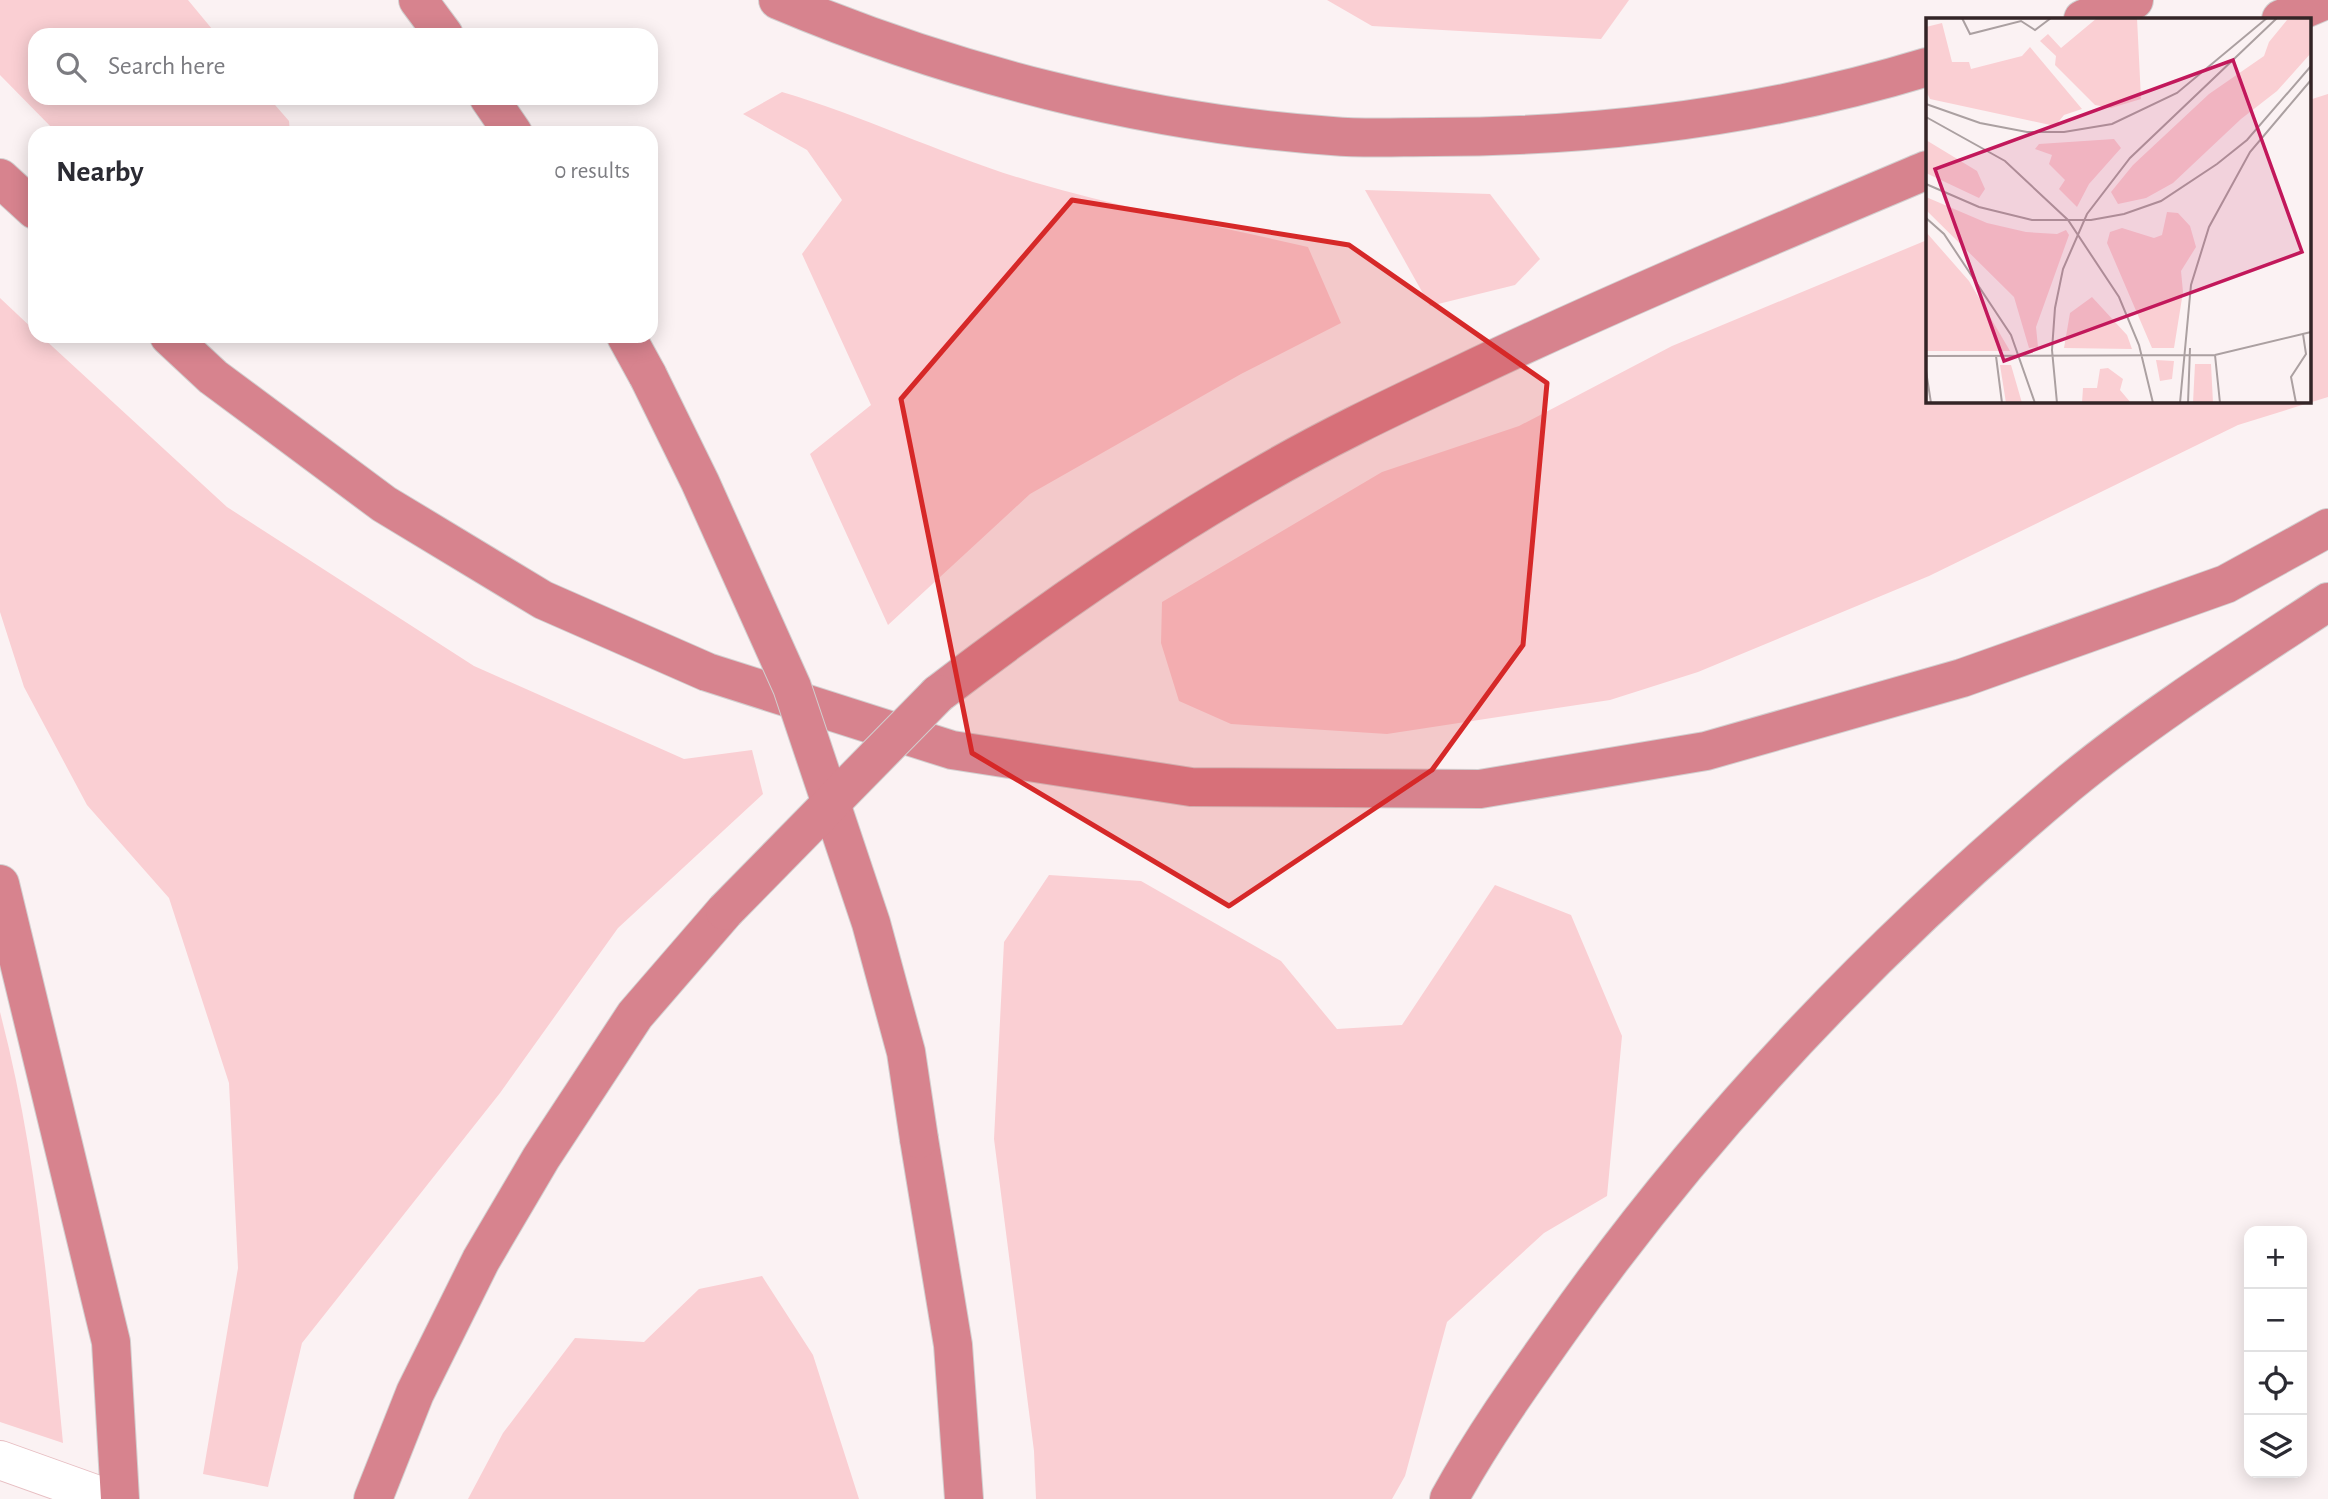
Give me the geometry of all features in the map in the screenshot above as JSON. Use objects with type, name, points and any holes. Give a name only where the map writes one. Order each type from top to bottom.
[{"type":"highway","points":[[418,0],[439,28]]},
{"type":"highway","points":[[778,0],[982,73],[1156,114],[1332,136],[1511,137],[1601,131],[1690,120],[1864,86],[1926,67]]},
{"type":"highway","points":[[2086,18],[2134,0]]},
{"type":"highway","points":[[2283,18],[2326,0]]},
{"type":"highway","points":[[494,105],[508,126]]},
{"type":"highway","points":[[373,1499],[415,1393],[481,1259],[541,1158],[635,1015],[725,911],[938,694],[1033,622],[1142,547],[1280,465],[1374,416],[1573,321],[1926,170]]},
{"type":"highway","points":[[0,178],[28,204]]},
{"type":"highway","points":[[177,343],[213,377],[384,504],[542,600],[580,617],[707,672],[952,750],[1191,787],[1480,789],[1706,751],[1962,678],[2226,584],[2328,528]]},
{"type":"highway","points":[[630,343],[700,482],[792,687],[871,923],[906,1052],[953,1345],[964,1499]]},
{"type":"highway","points":[[1449,1499],[1480,1443],[1618,1247],[1745,1093],[1898,934],[2069,783],[2220,673],[2328,602]]},
{"type":"highway","points":[[0,884],[111,1342],[120,1499]]},
{"type":"street","points":[[0,1460],[109,1499]]},
{"type":"highlighted area","points":[[1072,200],[1349,245],[1547,383],[1523,645],[1432,770],[1229,906],[972,753],[901,399]]},
{"type":"shaded area","points":[[0,0],[188,0],[211,28],[28,28],[28,103],[0,75]]},
{"type":"shaded area","points":[[1327,0],[1629,0],[1601,39],[1372,26]]},
{"type":"shaded area","points":[[782,92],[1033,182],[1308,247],[1341,323],[1241,374],[1030,494],[888,625],[810,454],[871,405],[802,254],[842,200],[807,150],[743,114]]},
{"type":"shaded area","points":[[2328,94],[2328,397],[2238,425],[1929,576],[1698,672],[1610,700],[1387,734],[1231,724],[1179,701],[1161,643],[1162,602],[1382,472],[1519,426],[1672,346],[1926,240],[1926,402],[2310,402],[2310,100]]},
{"type":"shaded area","points":[[29,105],[275,105],[289,121],[289,126],[50,126]]},
{"type":"shaded area","points":[[1365,190],[1490,194],[1540,259],[1515,285],[1430,306]]},
{"type":"shaded area","points":[[0,298],[28,324],[28,343],[49,343],[227,507],[474,666],[684,759],[752,750],[763,794],[618,928],[500,1093],[302,1343],[268,1487],[203,1474],[238,1268],[229,1083],[169,898],[87,805],[24,687],[0,612]]},
{"type":"shaded area","points":[[1049,875],[1141,881],[1281,961],[1337,1029],[1402,1025],[1495,885],[1571,915],[1622,1036],[1607,1196],[1544,1233],[1447,1322],[1405,1476],[1392,1499],[1036,1499],[1034,1451],[994,1139],[1004,942]]},
{"type":"shaded area","points":[[0,1012],[33,1172],[63,1443],[0,1422]]},
{"type":"shaded area","points":[[762,1276],[813,1355],[859,1499],[468,1499],[503,1433],[575,1338],[644,1342],[699,1289]]}]
